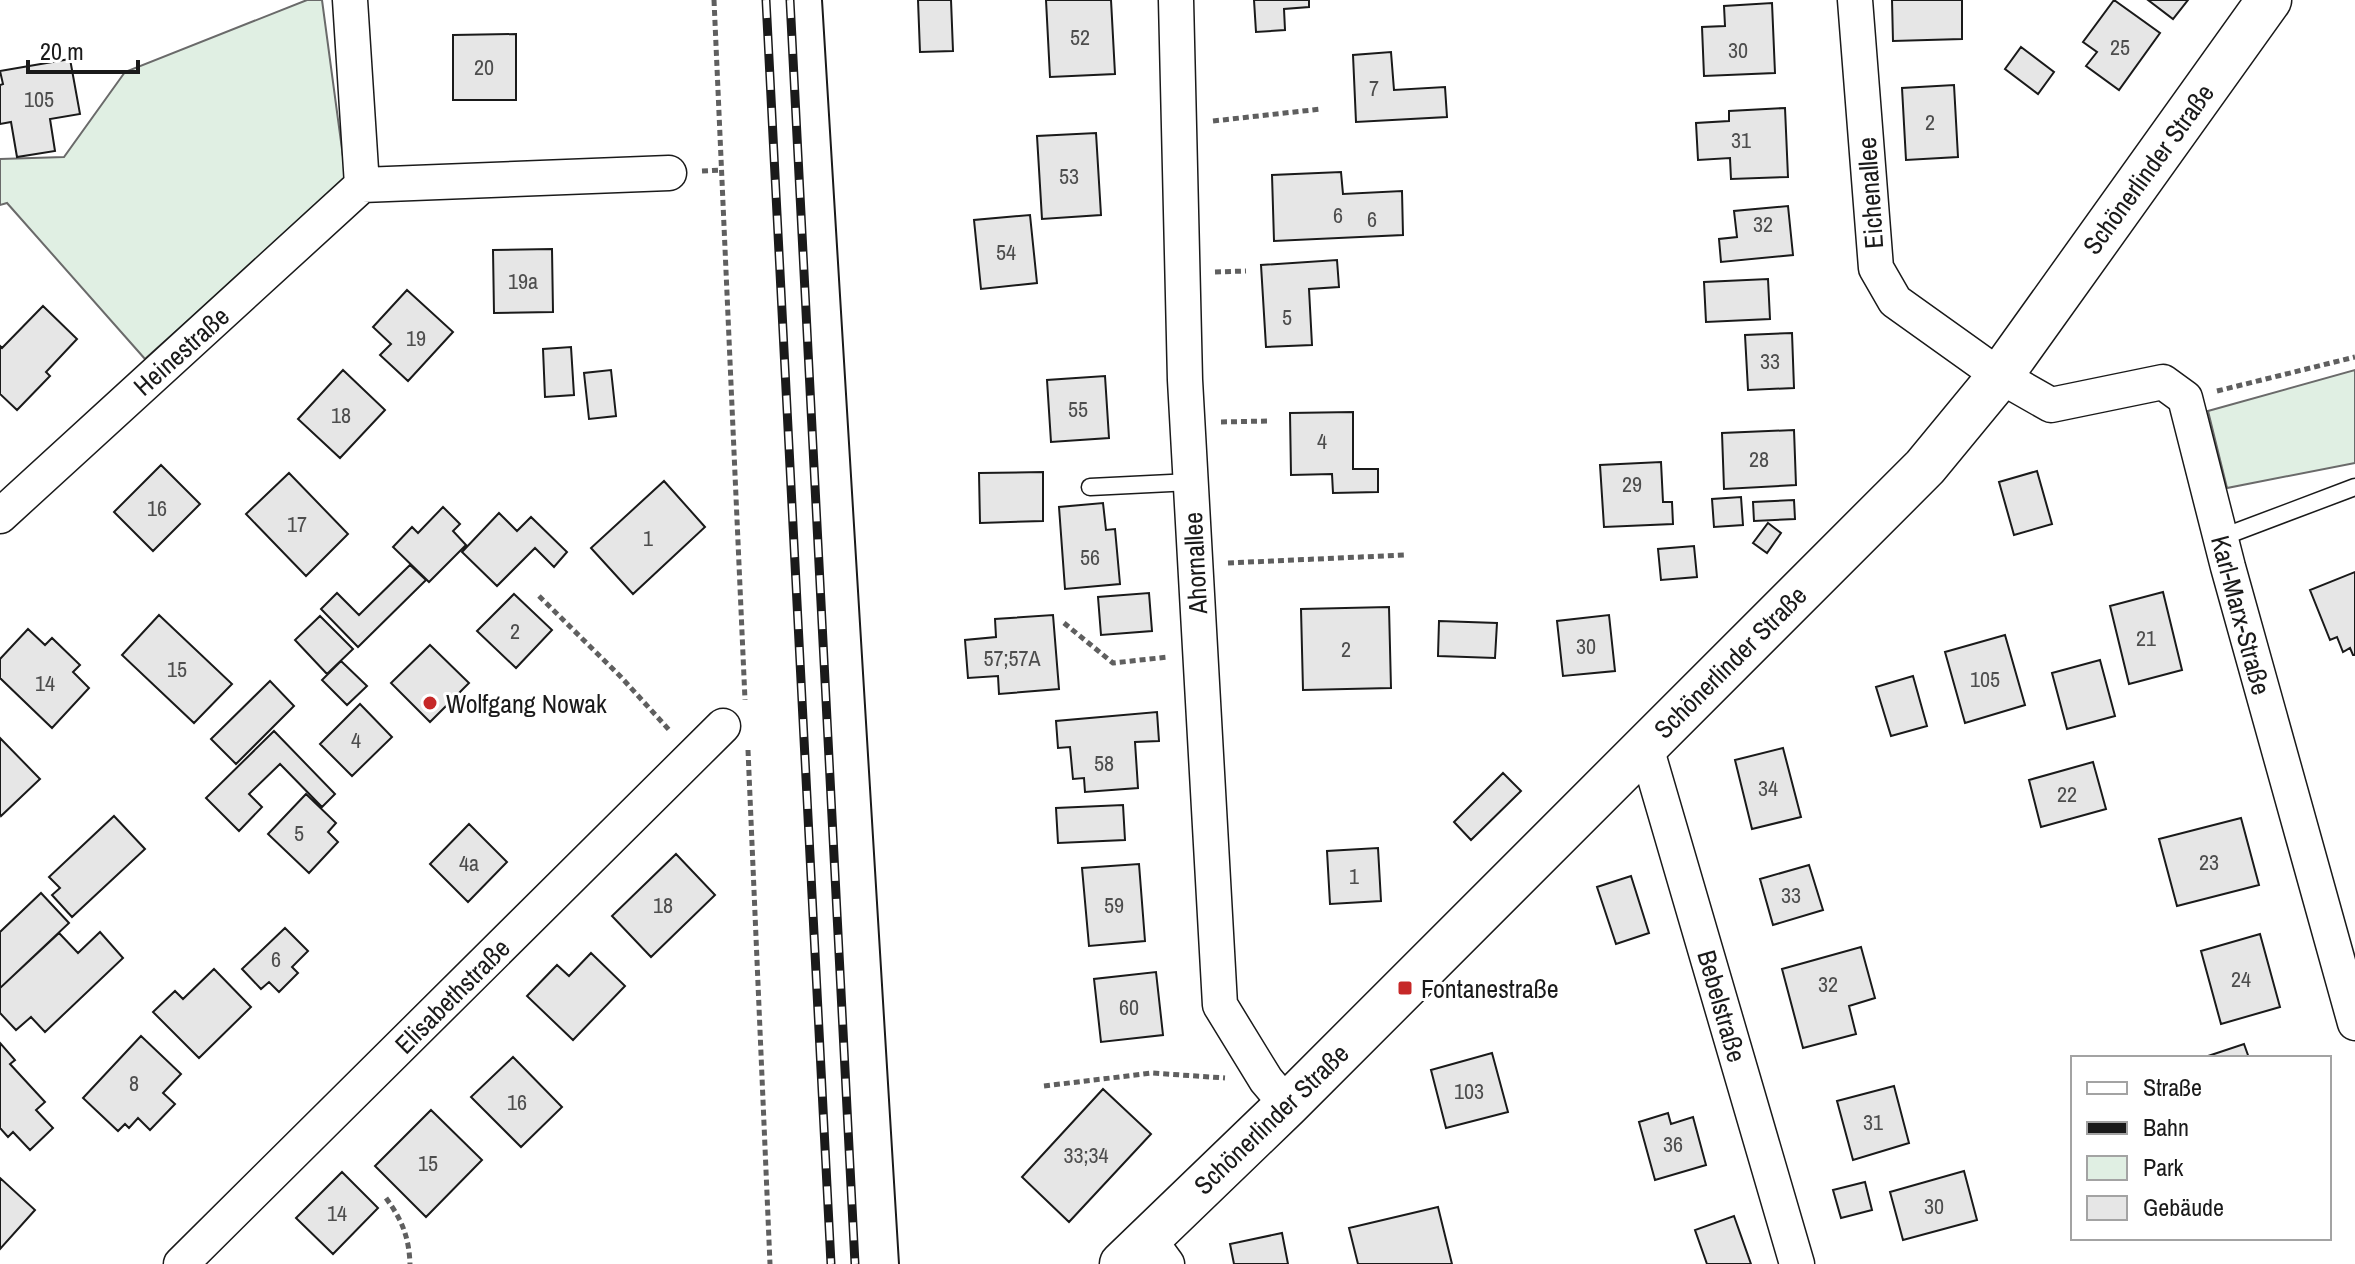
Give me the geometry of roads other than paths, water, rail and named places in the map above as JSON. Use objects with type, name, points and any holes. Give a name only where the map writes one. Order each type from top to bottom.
[{"type":"street","points":[[350,0],[362,185],[669,173]]},
{"type":"street","name":"Ahornallee","points":[[1176,0],[1188,423],[1220,1005],[1277,1093]]},
{"type":"street","name":"Eichenallee","points":[[1855,0],[1876,268],[1895,301],[2000,376]]},
{"type":"street","name":"Schönerlinder Straße","points":[[1146,1255],[1277,1093],[1646,747],[1925,467],[2000,376],[2269,0]]},
{"type":"street","name":"Heinestraße","points":[[0,516],[362,185]]},
{"type":"street","name":"Karl-Marx-Straße","points":[[2000,376],[2051,405],[2163,382],[2185,398],[2220,538],[2355,1023]]},
{"type":"street","name":"Elisabethstraße","points":[[181,1264],[693,756],[738,724]]},
{"type":"street","name":"Bebelstraße","points":[[1646,747],[1797,1264]]},
{"type":"lane","points":[[1090,487],[1191,482]]},
{"type":"lane","points":[[2220,538],[2355,487]]},
{"type":"tram line","points":[[822,0],[899,1264]]},
{"type":"railway","points":[[766,0],[831,1264]]},
{"type":"railway","points":[[790,0],[855,1264]]},
{"type":"place","name":"Wolfgang Nowak","points":[[430,703]]},
{"type":"place","name":"Fontanestraße","points":[[1405,988]]}]
